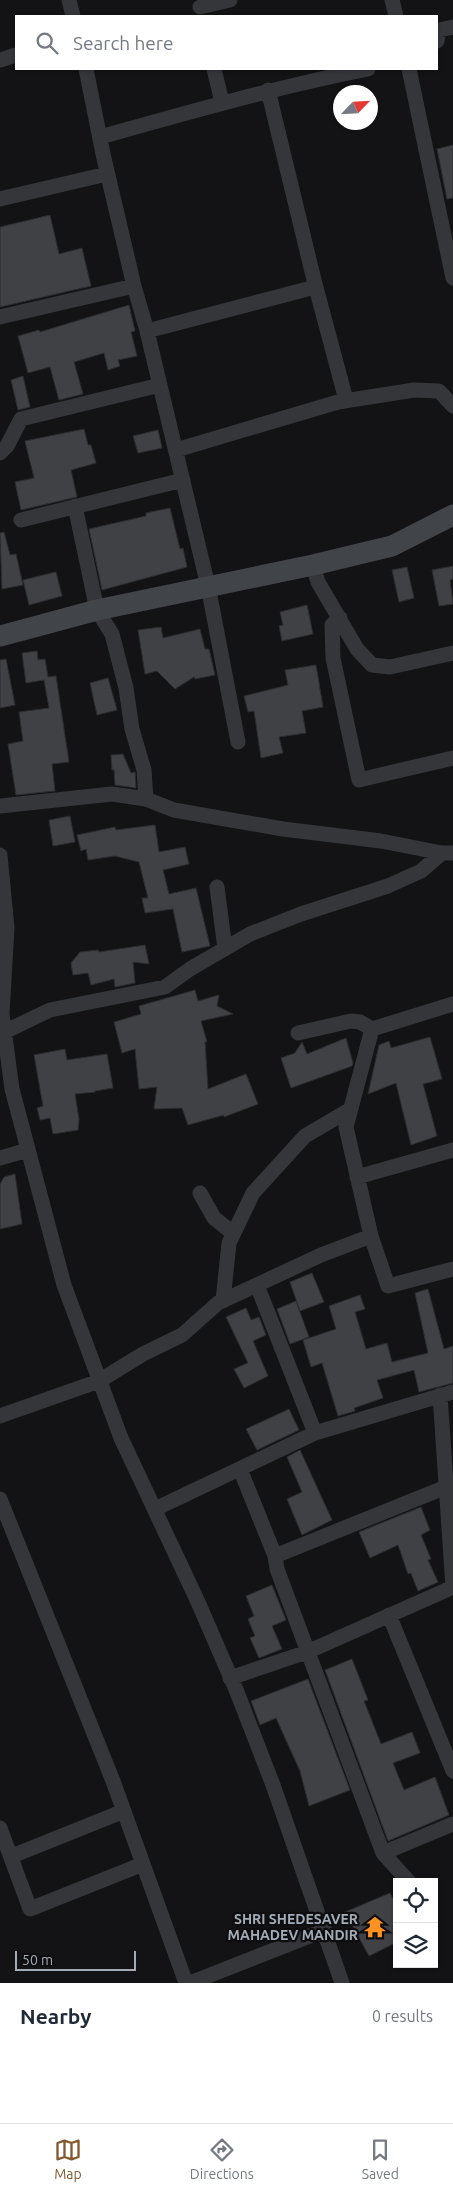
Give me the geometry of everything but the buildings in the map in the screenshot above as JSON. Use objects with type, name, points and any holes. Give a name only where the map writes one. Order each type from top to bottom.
[{"type":"street","points":[[69,0],[73,15]]},
{"type":"street","points":[[200,8],[230,0]]},
{"type":"street","points":[[392,0],[396,15]]},
{"type":"street","points":[[438,36],[439,30],[453,26]]},
{"type":"street","points":[[0,60],[15,55]]},
{"type":"street","points":[[86,70],[107,174],[208,586],[238,742]]},
{"type":"street","points":[[214,70],[222,102]]},
{"type":"street","points":[[100,137],[268,90],[363,70]]},
{"type":"street","points":[[409,70],[453,278]]},
{"type":"street","points":[[268,90],[315,287],[346,400]]},
{"type":"street","points":[[0,199],[107,174]]},
{"type":"street","points":[[0,317],[134,286]]},
{"type":"street","points":[[147,331],[315,287]]},
{"type":"street","points":[[0,453],[7,446],[21,419],[160,385]]},
{"type":"street","points":[[176,450],[346,400],[414,390],[440,392],[453,406]]},
{"type":"street","points":[[21,520],[183,480]]},
{"type":"street","points":[[75,506],[97,610],[112,634],[126,688],[132,729],[144,770],[146,799]]},
{"type":"street","points":[[0,636],[97,610],[313,565],[392,546],[453,515]]},
{"type":"street","points":[[313,565],[318,582],[357,649],[372,665],[390,667],[453,653]]},
{"type":"street","points":[[340,618],[332,625],[333,658],[359,780],[453,758]]},
{"type":"street","points":[[0,806],[112,794],[146,799],[174,810],[283,829],[381,841],[448,853]]},
{"type":"street","points":[[2,1033],[50,1010],[165,987],[250,934],[388,886],[421,871],[448,853]]},
{"type":"street","points":[[0,856],[4,929],[2,1033],[12,1089],[64,1285],[120,1438],[198,1602],[273,1785],[342,1983]]},
{"type":"street","points":[[217,887],[224,949]]},
{"type":"street","points":[[298,1033],[351,1021],[360,1022],[372,1029],[453,1004]]},
{"type":"street","points":[[372,1029],[346,1127],[371,1236],[388,1286],[453,1268]]},
{"type":"street","points":[[223,1301],[229,1243],[253,1192],[305,1136],[351,1109]]},
{"type":"street","points":[[0,1158],[28,1150]]},
{"type":"street","points":[[358,1177],[453,1150]]},
{"type":"street","points":[[200,1193],[214,1218],[234,1233]]},
{"type":"street","points":[[0,1416],[99,1381],[182,1335],[223,1301],[321,1255],[371,1236]]},
{"type":"street","points":[[257,1285],[315,1433]]},
{"type":"street","points":[[154,1510],[315,1433],[447,1394],[453,1587],[307,1652],[230,1678]]},
{"type":"street","points":[[240,1469],[275,1556],[307,1652],[383,1852],[406,1878]]},
{"type":"street","points":[[275,1556],[450,1487]]},
{"type":"street","points":[[0,1499],[124,1811],[186,1983]]},
{"type":"street","points":[[389,1615],[453,1771]]},
{"type":"street","points":[[12,1856],[124,1811]]},
{"type":"street","points":[[383,1852],[453,1824]]},
{"type":"street","points":[[0,1828],[30,1908],[143,1864]]},
{"type":"street","points":[[190,1983],[325,1930]]},
{"type":"place","name":"SHRI SHEDESAVER MAHADEV MANDIR","points":[[375,1927]]}]
